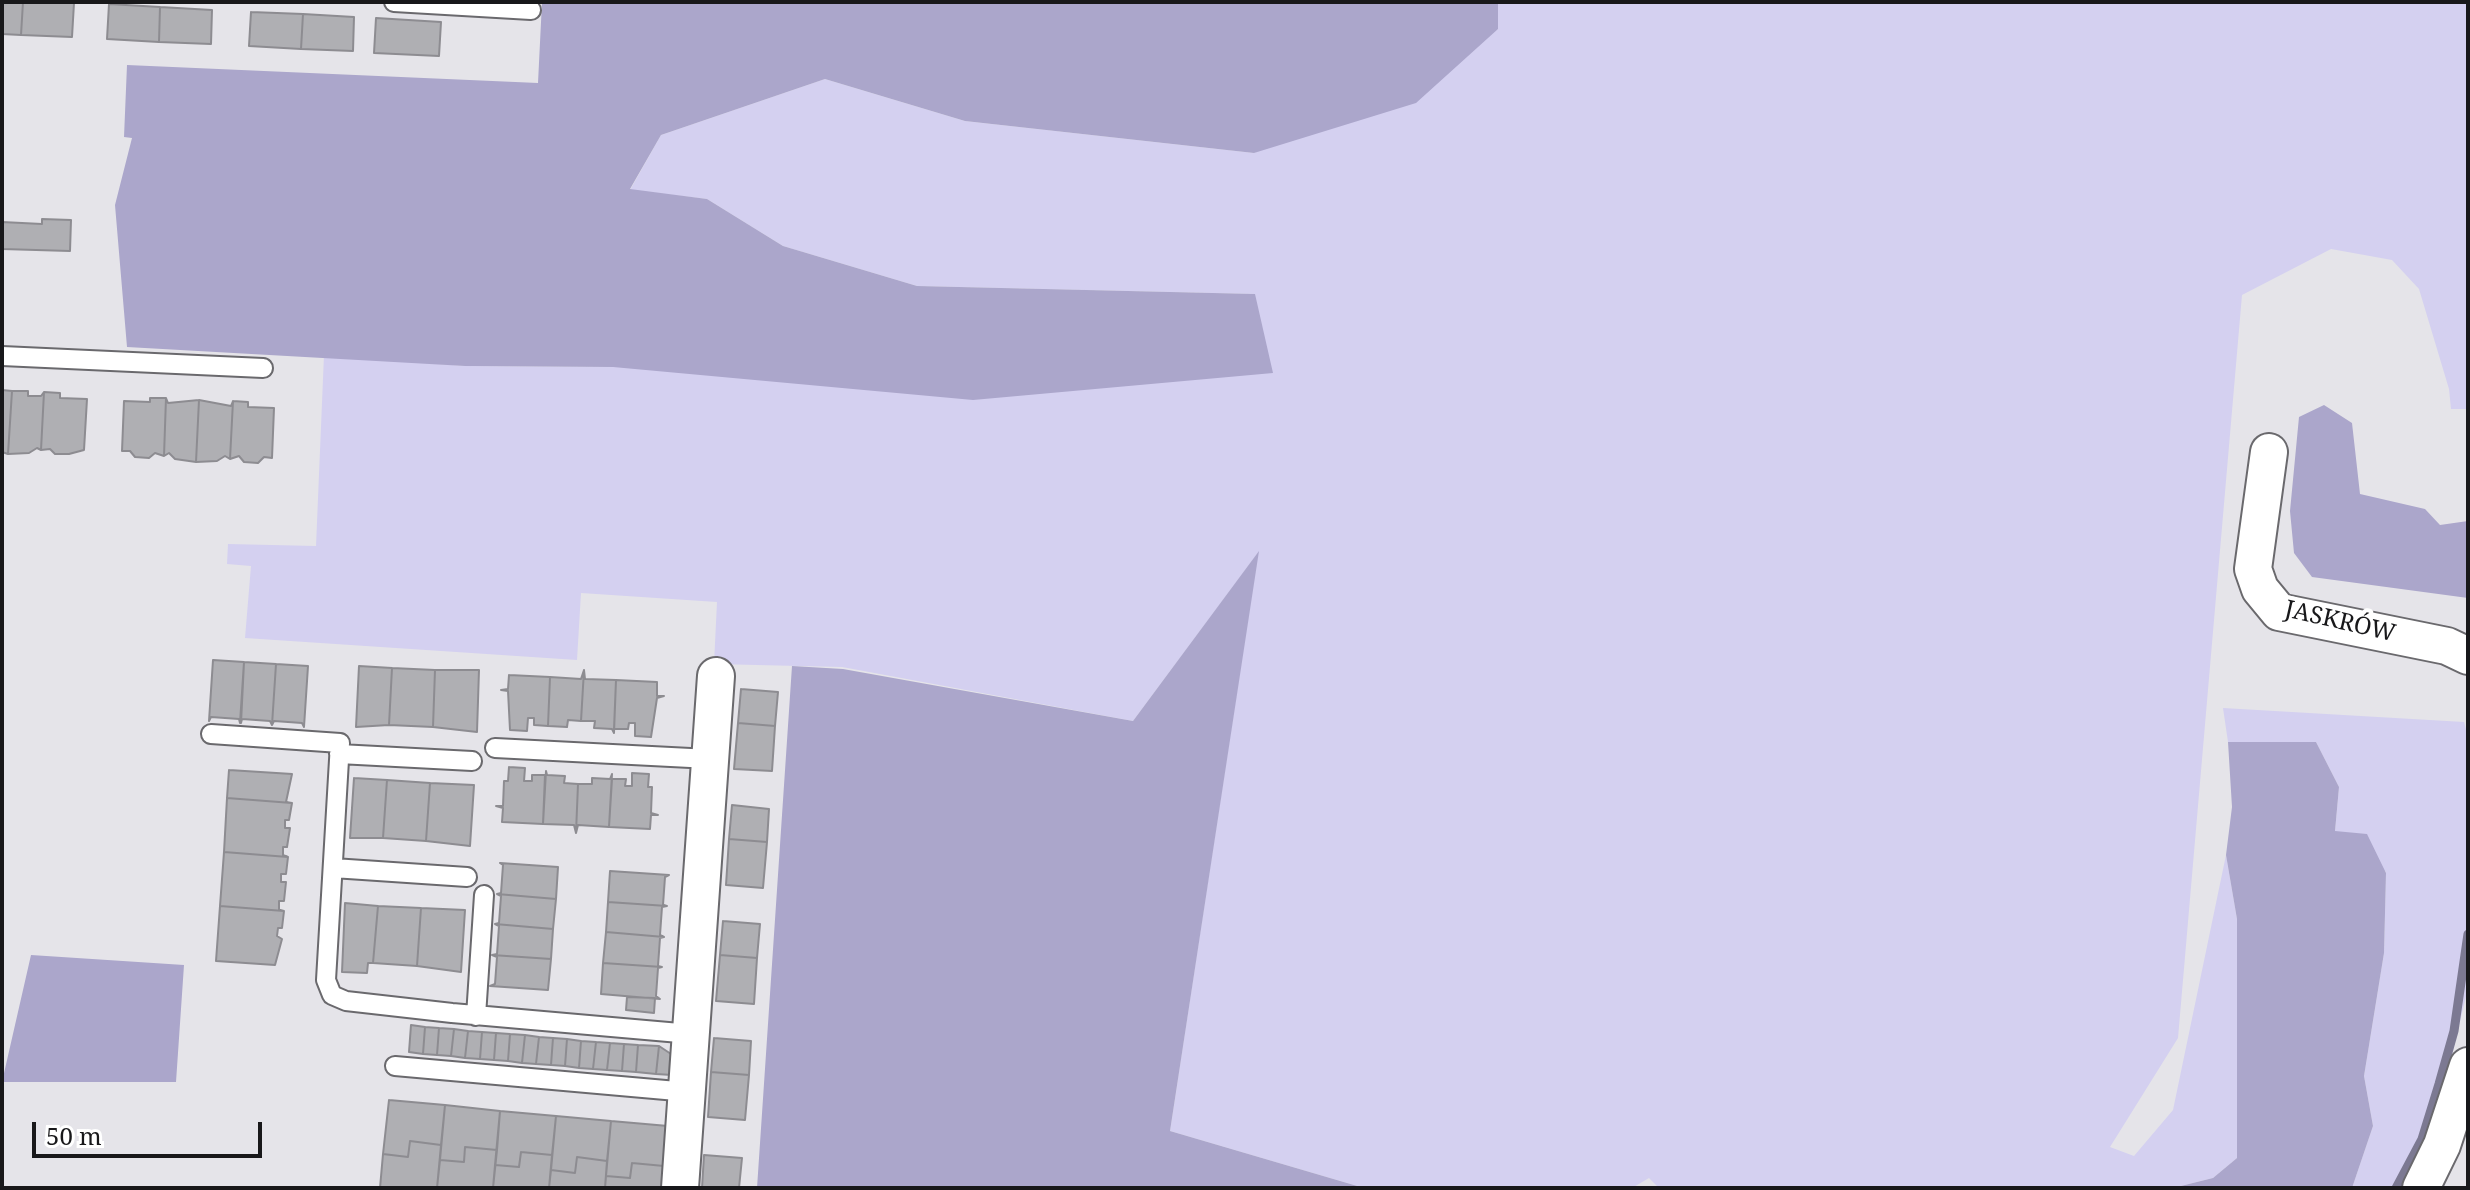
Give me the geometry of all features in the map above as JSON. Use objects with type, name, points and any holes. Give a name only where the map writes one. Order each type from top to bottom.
[{"type":"street","name":"JASKRÓW","points":[[2269,452],[2253,569],[2260,589],[2279,612],[2447,646],[2468,656]]},
{"type":"street","points":[[680,1188],[716,676]]},
{"type":"street","points":[[2421,1188],[2442,1145],[2468,1066]]},
{"type":"lane","points":[[394,2],[531,10]]},
{"type":"lane","points":[[2,356],[263,368]]},
{"type":"lane","points":[[211,734],[340,743],[326,980],[332,995],[346,1001],[476,1016],[691,1034]]},
{"type":"lane","points":[[495,748],[710,759]]},
{"type":"lane","points":[[339,754],[472,761]]},
{"type":"lane","points":[[333,868],[467,877]]},
{"type":"lane","points":[[476,1016],[484,895]]},
{"type":"lane","points":[[395,1066],[688,1092]]},
{"type":"shaded area","points":[[542,2],[1498,2],[1498,29],[1416,103],[1254,153],[965,121],[825,79],[661,135],[630,189],[707,199],[783,246],[917,286],[1255,294],[1273,373],[973,400],[613,367],[465,366],[127,347],[115,205],[132,138],[124,137],[127,65],[538,83]]},
{"type":"shaded area","points":[[1498,2],[2468,2],[2468,409],[2451,409],[2449,389],[2419,289],[2392,260],[2331,249],[2242,295],[2178,1038],[2110,1147],[2134,1156],[2173,1110],[2226,855],[2237,919],[2237,1158],[2213,1178],[2173,1188],[1659,1188],[1649,1178],[1632,1188],[1364,1188],[1170,1131],[1258,553],[1133,721],[842,667],[714,664],[717,602],[581,593],[577,660],[245,638],[251,566],[227,564],[228,544],[316,546],[324,355],[465,366],[613,367],[1255,294],[917,286],[783,246],[707,199],[630,190],[661,135],[825,79],[965,121],[1254,153],[1498,29]]},
{"type":"shaded area","points":[[2324,405],[2352,423],[2360,494],[2425,509],[2440,525],[2468,521],[2468,598],[2312,577],[2294,553],[2290,511],[2299,417]]},
{"type":"shaded area","points":[[1259,551],[1170,1131],[1364,1188],[757,1188],[792,666],[843,669],[1133,721]]},
{"type":"shaded area","points":[[2223,708],[2464,722],[2468,737],[2468,988],[2450,1063],[2400,1188],[2352,1188],[2373,1126],[2364,1076],[2384,953],[2386,872],[2335,831],[2339,787],[2316,742],[2228,742]]},
{"type":"shaded area","points":[[2228,742],[2316,742],[2339,787],[2335,831],[2367,834],[2386,873],[2384,953],[2364,1076],[2373,1126],[2352,1188],[2173,1188],[2213,1178],[2237,1158],[2237,919],[2226,855],[2232,807]]},
{"type":"shaded area","points":[[31,955],[184,965],[176,1082],[2,1082]]},
{"type":"building","points":[[2,2],[23,2],[21,35],[2,34]]},
{"type":"building","points":[[23,2],[74,3],[72,37],[21,35]]},
{"type":"building","points":[[109,4],[160,7],[159,42],[107,39]]},
{"type":"building","points":[[160,7],[212,10],[211,44],[159,42]]},
{"type":"building","points":[[251,12],[303,14],[301,49],[249,46]]},
{"type":"building","points":[[303,14],[354,17],[353,51],[301,49]]},
{"type":"building","points":[[376,18],[441,22],[439,56],[374,53]]},
{"type":"building","points":[[42,219],[71,220],[70,251],[2,249],[2,222],[42,224]]},
{"type":"building","points":[[2,390],[12,391],[8,454],[2,452]]},
{"type":"building","points":[[12,391],[28,391],[28,396],[41,396],[44,392],[41,450],[37,448],[29,453],[8,454]]},
{"type":"building","points":[[44,392],[60,393],[60,398],[87,399],[84,450],[55,454],[50,449],[41,450]]},
{"type":"building","points":[[150,398],[166,398],[164,456],[155,453],[149,458],[135,457],[130,451],[122,451],[124,401],[150,402]]},
{"type":"building","points":[[166,398],[168,403],[199,400],[196,462],[175,459],[169,453],[164,456]]},
{"type":"building","points":[[199,400],[231,406],[233,401],[230,459],[225,456],[217,461],[196,462]]},
{"type":"building","points":[[233,401],[248,402],[248,407],[274,408],[272,458],[264,457],[258,463],[244,462],[239,456],[230,459]]},
{"type":"building","points":[[213,660],[244,662],[240,723],[239,719],[211,717],[209,721]]},
{"type":"building","points":[[244,662],[276,664],[272,725],[270,721],[242,719],[241,723]]},
{"type":"building","points":[[276,664],[308,666],[304,727],[302,723],[274,721],[272,725]]},
{"type":"building","points":[[359,666],[392,668],[389,725],[356,727]]},
{"type":"building","points":[[392,668],[435,670],[433,727],[389,725]]},
{"type":"building","points":[[435,670],[479,670],[477,732],[433,727]]},
{"type":"building","points":[[584,670],[585,679],[616,680],[614,733],[612,729],[594,728],[595,721],[581,721]]},
{"type":"building","points":[[584,670],[581,721],[568,720],[567,727],[548,726],[550,677],[581,679]]},
{"type":"building","points":[[509,675],[550,677],[548,726],[534,725],[534,718],[528,718],[527,731],[510,730],[508,691],[501,690],[508,689]]},
{"type":"building","points":[[616,680],[657,682],[657,696],[664,696],[657,698],[651,737],[635,736],[635,723],[629,723],[628,729],[614,729]]},
{"type":"building","points":[[741,689],[778,692],[775,726],[738,723]]},
{"type":"building","points":[[738,723],[775,726],[772,771],[734,769]]},
{"type":"building","points":[[509,767],[525,768],[524,781],[532,781],[532,775],[545,775],[543,824],[502,822],[503,808],[496,806],[503,806],[504,781],[508,781]]},
{"type":"building","points":[[229,770],[292,774],[286,802],[292,803],[227,798]]},
{"type":"building","points":[[546,771],[547,775],[565,776],[564,783],[578,784],[576,833],[574,825],[543,824]]},
{"type":"building","points":[[632,773],[649,774],[651,813],[658,815],[651,815],[650,829],[609,827],[612,779],[626,779],[625,786],[632,786]]},
{"type":"building","points":[[612,774],[609,827],[578,825],[576,833],[578,784],[592,784],[592,778],[610,779]]},
{"type":"building","points":[[354,778],[387,780],[383,838],[350,838]]},
{"type":"building","points":[[387,780],[430,783],[426,841],[383,838]]},
{"type":"building","points":[[430,783],[474,785],[470,846],[426,841]]},
{"type":"building","points":[[227,798],[292,803],[289,820],[285,820],[285,828],[290,828],[287,847],[283,847],[283,855],[288,857],[224,852]]},
{"type":"building","points":[[732,805],[769,809],[767,842],[729,839]]},
{"type":"building","points":[[729,839],[767,842],[763,888],[726,885]]},
{"type":"building","points":[[224,852],[288,857],[286,874],[281,874],[281,882],[286,882],[284,901],[279,901],[279,910],[284,911],[220,906]]},
{"type":"building","points":[[500,863],[558,867],[556,899],[497,894],[501,893],[503,865]]},
{"type":"building","points":[[610,871],[669,875],[665,877],[663,905],[667,906],[608,902]]},
{"type":"building","points":[[497,894],[556,899],[553,929],[495,924],[499,923],[501,896]]},
{"type":"building","points":[[608,902],[667,906],[662,907],[660,935],[664,937],[606,932]]},
{"type":"building","points":[[345,903],[378,906],[373,963],[368,963],[367,973],[342,972]]},
{"type":"building","points":[[220,906],[284,911],[282,928],[278,928],[277,936],[282,939],[275,965],[216,961]]},
{"type":"building","points":[[378,906],[421,908],[417,966],[373,963]]},
{"type":"building","points":[[421,908],[465,910],[461,972],[417,966]]},
{"type":"building","points":[[723,921],[760,924],[757,958],[720,955]]},
{"type":"building","points":[[495,924],[553,929],[551,959],[492,955],[497,954],[499,926]]},
{"type":"building","points":[[606,932],[664,937],[660,938],[658,966],[662,967],[603,963]]},
{"type":"building","points":[[492,955],[551,959],[548,990],[490,986],[495,984],[497,957]]},
{"type":"building","points":[[720,955],[757,958],[754,1004],[716,1001]]},
{"type":"building","points":[[603,963],[662,967],[658,968],[656,996],[660,999],[601,994]]},
{"type":"building","points":[[627,997],[655,998],[654,1013],[626,1010]]},
{"type":"building","points":[[411,1025],[425,1027],[423,1054],[409,1052]]},
{"type":"building","points":[[425,1027],[439,1028],[437,1055],[423,1054]]},
{"type":"building","points":[[439,1028],[454,1029],[451,1056],[437,1055]]},
{"type":"building","points":[[454,1029],[468,1031],[465,1058],[451,1056]]},
{"type":"building","points":[[468,1031],[482,1032],[480,1059],[465,1058]]},
{"type":"building","points":[[482,1032],[496,1033],[494,1060],[480,1059]]},
{"type":"building","points":[[496,1033],[510,1034],[508,1061],[494,1060]]},
{"type":"building","points":[[510,1034],[525,1035],[522,1063],[508,1061]]},
{"type":"building","points":[[525,1035],[539,1037],[536,1064],[522,1063]]},
{"type":"building","points":[[539,1037],[553,1038],[551,1065],[536,1064]]},
{"type":"building","points":[[553,1038],[567,1039],[565,1066],[551,1065]]},
{"type":"building","points":[[714,1038],[751,1041],[749,1075],[711,1072]]},
{"type":"building","points":[[567,1039],[581,1041],[579,1068],[565,1066]]},
{"type":"building","points":[[581,1041],[596,1042],[593,1069],[579,1068]]},
{"type":"building","points":[[596,1042],[610,1043],[607,1070],[593,1069]]},
{"type":"building","points":[[610,1043],[624,1044],[622,1071],[607,1070]]},
{"type":"building","points":[[624,1044],[638,1045],[636,1072],[622,1071]]},
{"type":"building","points":[[638,1045],[659,1046],[656,1074],[636,1072]]},
{"type":"building","points":[[659,1046],[674,1056],[672,1075],[656,1074]]},
{"type":"building","points":[[711,1072],[749,1075],[745,1120],[708,1117]]},
{"type":"building","points":[[389,1100],[445,1105],[441,1145],[410,1141],[408,1157],[383,1154]]},
{"type":"building","points":[[445,1105],[500,1111],[497,1150],[465,1147],[464,1162],[440,1160]]},
{"type":"building","points":[[500,1111],[556,1116],[552,1155],[521,1152],[519,1167],[495,1165]]},
{"type":"building","points":[[556,1116],[611,1121],[607,1161],[577,1157],[575,1173],[551,1170]]},
{"type":"building","points":[[611,1121],[668,1126],[664,1166],[632,1163],[630,1178],[606,1176]]},
{"type":"building","points":[[410,1141],[441,1145],[437,1188],[380,1188],[383,1154],[408,1157]]},
{"type":"building","points":[[465,1147],[497,1150],[493,1188],[437,1188],[440,1160],[464,1162]]},
{"type":"building","points":[[521,1152],[552,1155],[549,1188],[493,1188],[495,1165],[519,1167]]},
{"type":"building","points":[[704,1155],[742,1158],[739,1188],[702,1188]]},
{"type":"building","points":[[577,1157],[607,1161],[605,1188],[549,1188],[551,1170],[575,1173]]},
{"type":"building","points":[[632,1163],[664,1166],[662,1188],[605,1188],[606,1176],[630,1178]]},
{"type":"waterway","points":[[2396,1188],[2422,1139],[2439,1084],[2454,1031],[2468,934]]}]
